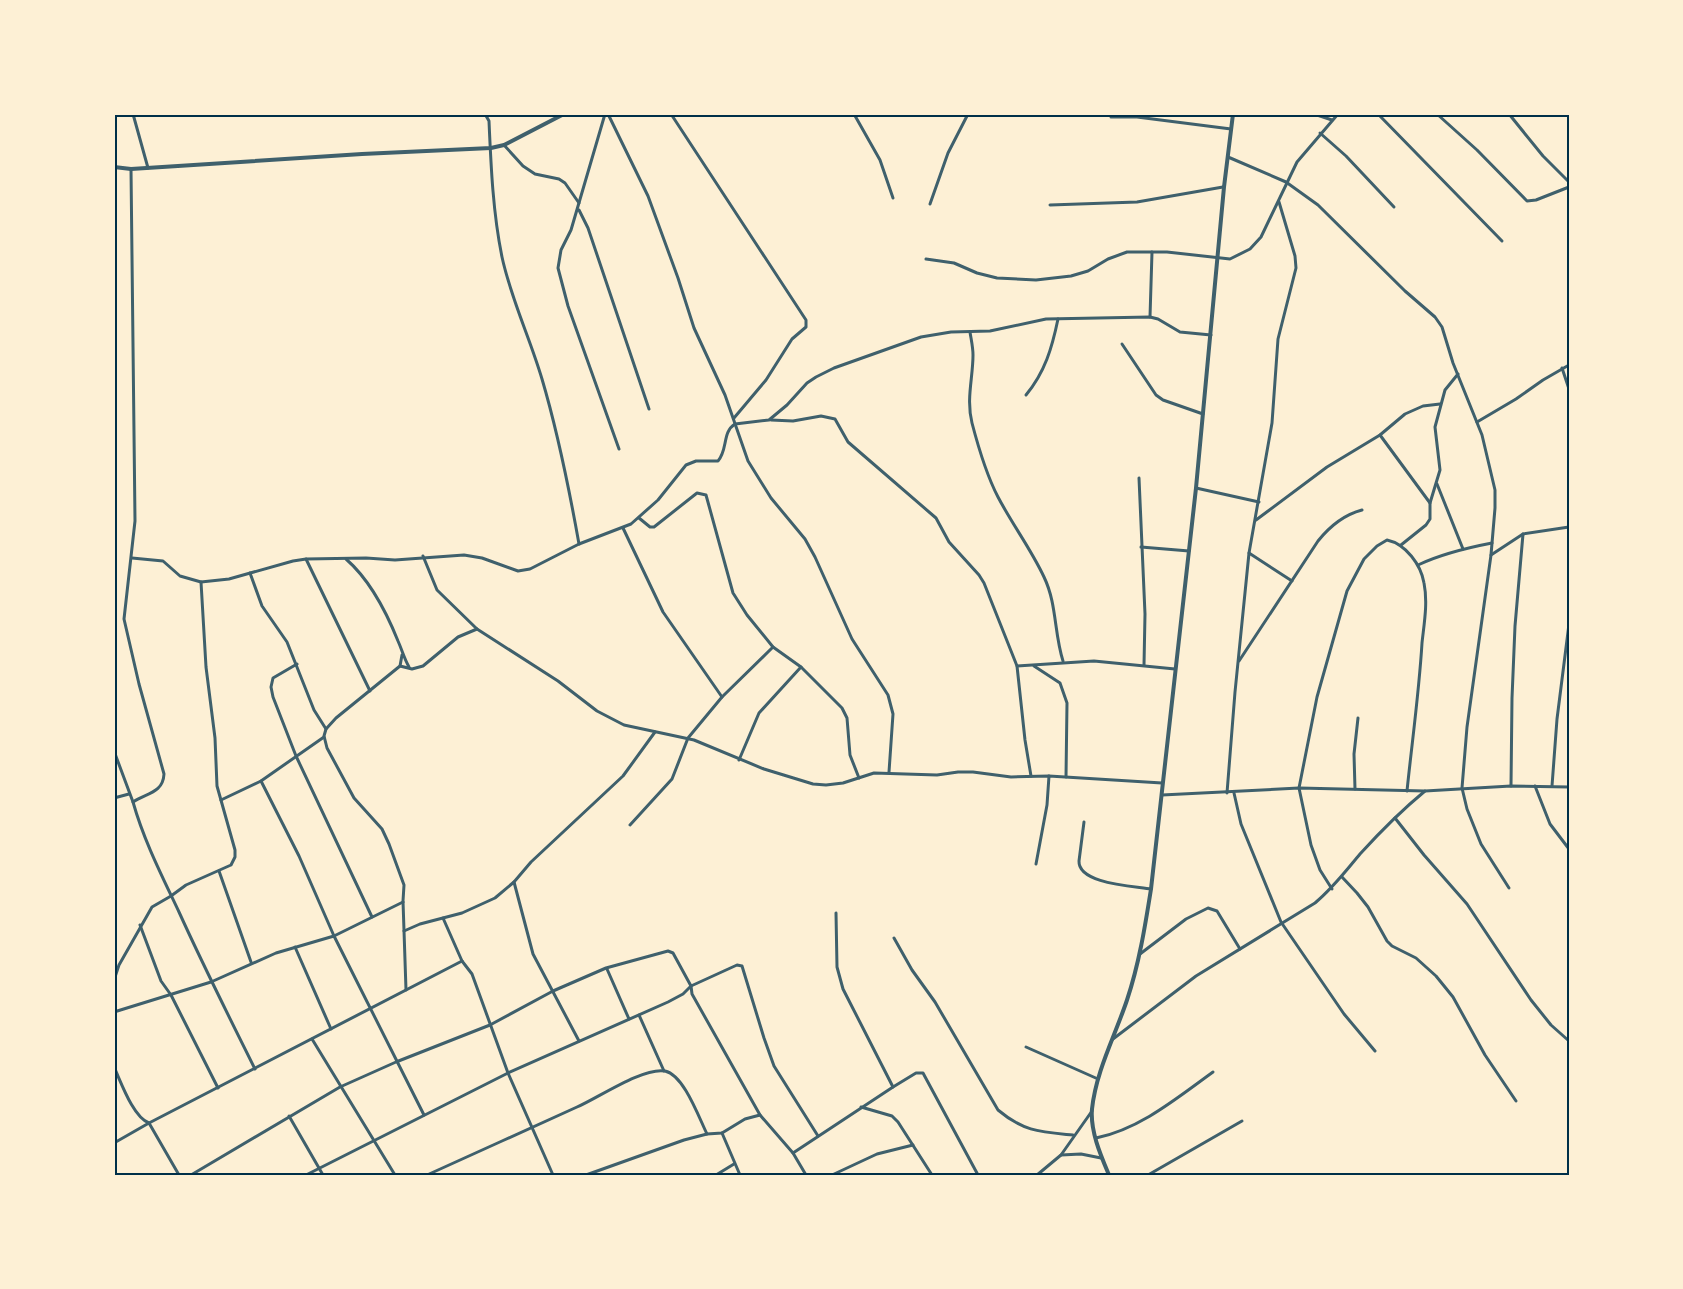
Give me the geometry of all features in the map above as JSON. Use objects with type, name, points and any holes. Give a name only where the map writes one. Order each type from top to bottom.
[{"type":"street","points":[[133,114],[148,168]]},
{"type":"street","points":[[485,114],[489,121],[493,197],[502,257],[547,397],[566,473],[579,544]]},
{"type":"street","points":[[114,167],[132,169],[490,148],[504,145],[564,114]]},
{"type":"street","points":[[606,114],[578,209],[561,250],[558,268],[568,306],[620,449]]},
{"type":"street","points":[[606,114],[648,196],[694,328],[720,383],[748,461],[771,498],[805,539],[852,639],[888,695],[893,714],[889,772]]},
{"type":"street","points":[[671,114],[806,320],[806,327],[792,339],[766,380],[734,418]]},
{"type":"street","points":[[854,114],[880,160],[892,198]]},
{"type":"street","points":[[930,204],[948,153],[968,114]]},
{"type":"street","points":[[1109,1175],[1096,1138],[1092,1111],[1099,1079],[1140,954],[1151,889],[1196,488],[1233,114]]},
{"type":"street","points":[[1314,114],[1332,120]]},
{"type":"street","points":[[926,259],[954,263],[977,273],[997,278],[1036,280],[1071,276],[1088,271],[1108,259],[1127,252],[1230,259],[1250,249],[1261,237],[1297,162],[1338,114]]},
{"type":"street","points":[[1378,114],[1502,241]]},
{"type":"street","points":[[1437,114],[1477,150],[1527,201],[1536,200],[1569,185],[1509,114]]},
{"type":"street","points":[[1112,117],[1148,118],[1231,129]]},
{"type":"street","points":[[1320,133],[1346,156],[1394,207]]},
{"type":"street","points":[[504,145],[523,166],[535,174],[559,179],[565,183],[579,203]]},
{"type":"street","points":[[1228,157],[1286,182],[1318,205],[1405,291],[1440,322],[1478,422],[1495,490],[1496,508],[1467,727],[1462,788],[1467,809],[1481,844],[1509,888]]},
{"type":"street","points":[[132,169],[135,521],[124,619],[164,774],[161,787],[156,792],[133,802]]},
{"type":"street","points":[[1050,205],[1137,202],[1224,187]]},
{"type":"street","points":[[1227,793],[1249,553],[1272,423],[1278,339],[1296,268],[1295,256],[1279,202]]},
{"type":"street","points":[[578,209],[588,228],[649,409]]},
{"type":"street","points":[[1150,317],[1152,252]]},
{"type":"street","points":[[769,420],[787,405],[807,383],[834,368],[921,337],[999,329],[1046,319],[1150,317],[1180,332],[1211,335]]},
{"type":"street","points":[[1026,395],[1043,372],[1050,356],[1058,319]]},
{"type":"street","points":[[970,332],[974,351],[969,386],[972,422],[997,495],[1020,532],[1048,587],[1064,662]]},
{"type":"street","points":[[1122,344],[1156,395],[1163,400],[1203,414]]},
{"type":"street","points":[[1478,422],[1562,368],[1569,366]]},
{"type":"street","points":[[1562,368],[1569,389]]},
{"type":"street","points":[[1401,545],[1429,522],[1430,503],[1440,470],[1435,427],[1444,390],[1458,374]]},
{"type":"street","points":[[1256,520],[1327,467],[1380,435],[1405,414],[1423,406],[1440,404]]},
{"type":"street","points":[[132,558],[163,561],[180,576],[201,582],[229,579],[306,559],[395,560],[423,556],[473,556],[518,571],[530,569],[579,544],[623,528],[639,518],[658,500],[686,465],[696,461],[718,461],[724,450],[728,431],[735,424],[769,420],[793,421],[821,416],[835,419],[848,442],[909,496],[930,511],[949,542],[984,583],[1017,666],[1031,776]]},
{"type":"street","points":[[1380,435],[1430,503]]},
{"type":"street","points":[[1139,478],[1144,665]]},
{"type":"street","points":[[1437,484],[1463,549]]},
{"type":"street","points":[[1196,488],[1259,502]]},
{"type":"street","points":[[639,518],[650,527],[654,527],[697,493],[706,495],[733,594],[773,647],[801,667],[842,708],[847,718],[850,755],[859,778]]},
{"type":"street","points":[[1238,663],[1318,541],[1330,527],[1348,515],[1362,510]]},
{"type":"street","points":[[1491,555],[1523,534],[1569,527]]},
{"type":"street","points":[[623,528],[663,612],[722,697]]},
{"type":"street","points":[[1511,786],[1515,626],[1523,534]]},
{"type":"street","points":[[1332,889],[1320,870],[1311,845],[1299,789],[1317,697],[1347,591],[1364,559],[1387,540],[1401,545],[1418,566],[1425,585],[1414,735],[1407,791]]},
{"type":"street","points":[[1418,566],[1433,558],[1492,543]]},
{"type":"street","points":[[1141,547],[1189,551]]},
{"type":"street","points":[[1249,553],[1292,581]]},
{"type":"street","points":[[423,556],[437,590],[477,629],[558,681],[612,720],[624,725],[688,738],[739,760],[813,784],[826,785],[874,773],[889,772],[937,775],[972,772],[995,776],[1049,776],[1162,783]]},
{"type":"street","points":[[345,558],[370,583],[409,667]]},
{"type":"street","points":[[306,559],[370,691]]},
{"type":"street","points":[[250,573],[262,606],[279,628],[297,664],[314,710],[326,729]]},
{"type":"street","points":[[114,980],[140,926],[152,907],[192,881],[231,865],[235,857],[217,786],[201,582]]},
{"type":"street","points":[[1552,786],[1557,718],[1569,624]]},
{"type":"street","points":[[400,666],[417,668],[423,666],[451,642],[477,629]]},
{"type":"street","points":[[630,825],[672,779],[688,738],[722,697],[773,647]]},
{"type":"street","points":[[402,656],[400,666],[326,729],[324,736],[327,748],[354,798],[382,829],[404,885],[406,990]]},
{"type":"street","points":[[1017,666],[1094,661],[1176,669]]},
{"type":"street","points":[[297,664],[273,678],[271,687],[273,697],[296,756],[372,917]]},
{"type":"street","points":[[1032,665],[1056,680],[1064,691],[1068,703],[1066,777]]},
{"type":"street","points":[[739,760],[759,713],[801,667]]},
{"type":"street","points":[[1355,789],[1354,754],[1358,718]]},
{"type":"street","points":[[404,931],[478,907],[495,898],[623,776],[655,732]]},
{"type":"street","points":[[221,800],[261,782],[324,736]]},
{"type":"street","points":[[114,751],[133,802],[141,832],[211,982],[255,1069]]},
{"type":"street","points":[[1036,864],[1047,805],[1049,776]]},
{"type":"street","points":[[261,782],[299,856],[334,936],[424,1115]]},
{"type":"street","points":[[1162,795],[1299,789],[1425,791],[1511,786],[1569,787]]},
{"type":"street","points":[[1535,786],[1550,824],[1569,849]]},
{"type":"street","points":[[1111,1040],[1196,976],[1315,903],[1332,889],[1360,854],[1395,818],[1425,791]]},
{"type":"street","points":[[1234,793],[1241,824],[1281,922],[1344,1014],[1375,1051]]},
{"type":"street","points":[[114,798],[129,794]]},
{"type":"street","points":[[1395,818],[1467,904],[1531,1000],[1551,1025],[1569,1041]]},
{"type":"street","points":[[1084,822],[1078,867],[1083,873],[1098,880],[1151,889]]},
{"type":"street","points":[[219,871],[251,963]]},
{"type":"street","points":[[1342,877],[1368,907],[1387,942],[1416,958],[1436,976],[1453,997],[1485,1055],[1516,1101]]},
{"type":"street","points":[[514,882],[533,954],[579,1041]]},
{"type":"street","points":[[114,1012],[211,982],[251,963],[294,947],[334,936],[403,901]]},
{"type":"street","points":[[1140,954],[1186,919],[1208,908],[1217,911],[1240,949]]},
{"type":"street","points":[[836,913],[837,967],[843,989],[893,1087]]},
{"type":"street","points":[[442,918],[462,961],[472,974],[508,1073],[553,1175]]},
{"type":"street","points":[[140,926],[161,981],[171,995],[219,1089]]},
{"type":"street","points":[[894,938],[912,970],[935,1002],[998,1110],[1012,1122],[1026,1129],[1073,1135]]},
{"type":"street","points":[[294,947],[331,1029]]},
{"type":"street","points":[[191,1175],[340,1087],[490,1025],[553,991],[606,968],[668,951],[673,953],[708,1025],[760,1115],[793,1153],[806,1175]]},
{"type":"street","points":[[114,1143],[462,961]]},
{"type":"street","points":[[306,1175],[508,1073],[639,1015],[683,994],[691,986],[737,965],[742,966],[774,1066],[818,1137]]},
{"type":"street","points":[[114,966],[116,973]]},
{"type":"street","points":[[606,968],[629,1019]]},
{"type":"street","points":[[639,1015],[664,1071],[679,1080],[707,1134]]},
{"type":"street","points":[[312,1039],[395,1175]]},
{"type":"street","points":[[1026,1047],[1099,1079]]},
{"type":"street","points":[[114,1067],[136,1113],[143,1121],[149,1123],[179,1175]]},
{"type":"street","points":[[427,1175],[579,1107],[629,1080],[652,1072],[664,1071]]},
{"type":"street","points":[[1096,1138],[1122,1132],[1158,1111],[1213,1072]]},
{"type":"street","points":[[793,1153],[893,1087],[916,1073],[923,1073],[927,1076],[978,1175]]},
{"type":"street","points":[[861,1107],[892,1116],[932,1175]]},
{"type":"street","points":[[1037,1175],[1061,1155],[1092,1111]]},
{"type":"street","points":[[586,1175],[707,1134],[722,1133],[745,1119],[760,1115]]},
{"type":"street","points":[[289,1116],[322,1175]]},
{"type":"street","points":[[1148,1175],[1242,1121]]},
{"type":"street","points":[[722,1133],[740,1175]]},
{"type":"street","points":[[832,1175],[877,1154],[913,1144]]},
{"type":"street","points":[[1061,1155],[1081,1154],[1102,1158]]},
{"type":"street","points":[[716,1175],[734,1164]]}]
